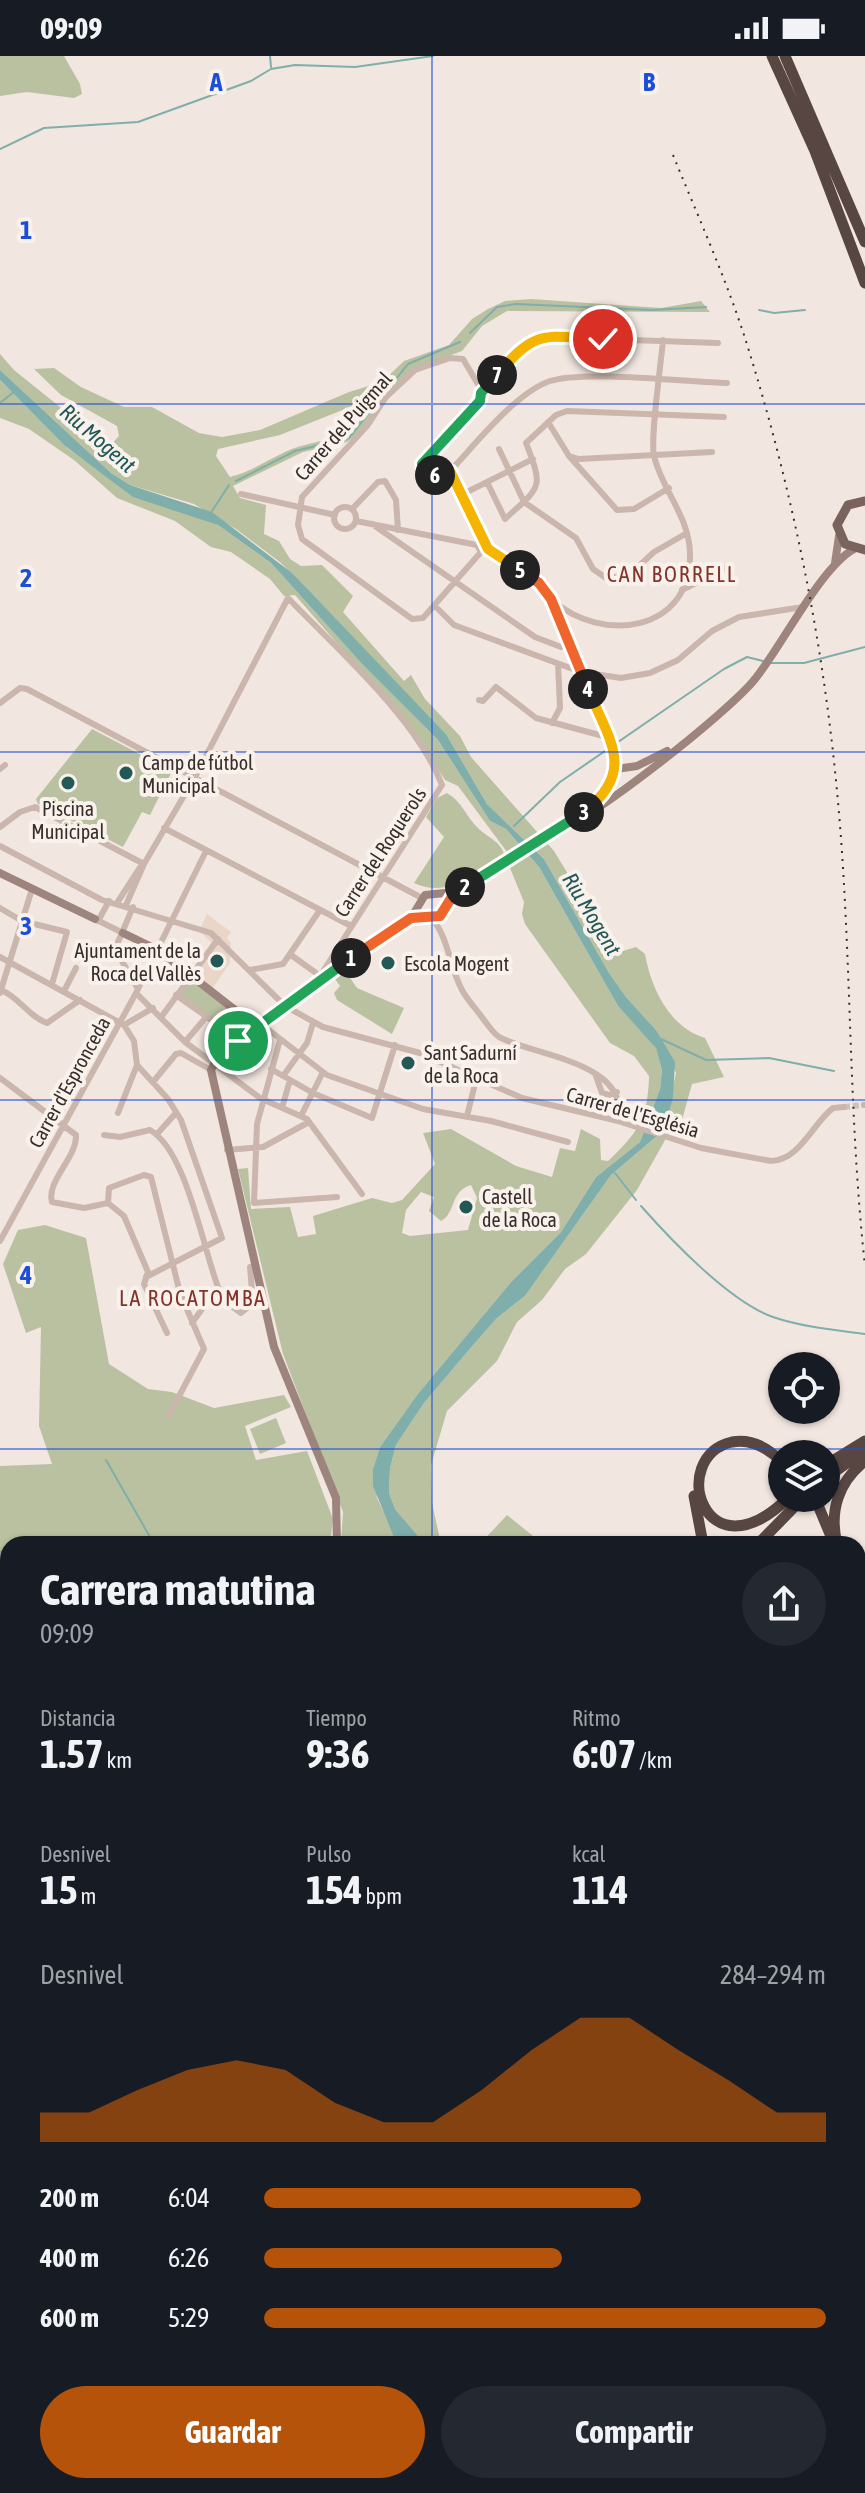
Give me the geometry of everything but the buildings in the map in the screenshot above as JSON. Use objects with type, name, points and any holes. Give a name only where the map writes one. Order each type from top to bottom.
[{"type":"highway","points":[[772,56],[815,151],[865,283]]},
{"type":"highway","points":[[785,56],[865,242]]},
{"type":"highway","points":[[702,1536],[693,1487],[704,1455],[722,1441],[743,1436],[768,1445]]},
{"type":"highway","points":[[768,1452],[754,1443],[726,1444],[703,1464],[699,1494],[712,1517],[738,1527],[763,1520],[772,1512]]},
{"type":"highway","points":[[840,1458],[865,1445]]},
{"type":"highway","points":[[840,1462],[865,1445]]},
{"type":"highway","points":[[840,1466],[865,1445]]},
{"type":"highway","points":[[833,1536],[835,1504],[846,1481],[865,1461]]},
{"type":"highway","points":[[759,1536],[782,1512]]},
{"type":"highway","points":[[767,1536],[793,1512]]},
{"type":"highway","points":[[818,1512],[829,1536]]},
{"type":"main road","points":[[860,550],[839,536],[840,514],[853,502],[865,500]]},
{"type":"street","points":[[718,343],[543,337],[527,342],[481,393],[480,401],[421,469],[429,476],[450,471],[526,395],[549,382],[576,378],[727,383]]},
{"type":"street","points":[[663,340],[653,454],[687,533],[689,562],[681,591]]},
{"type":"street","name":"Carrer del Puigmal","points":[[435,606],[423,618],[412,619],[309,547],[302,539],[299,508],[302,497],[317,479],[367,426],[386,397],[415,370],[450,358],[463,359],[481,393]]},
{"type":"street","points":[[487,482],[505,519],[538,486],[539,477],[526,443],[548,422],[567,411],[724,417]]},
{"type":"street","points":[[548,422],[569,456],[610,506],[620,511],[634,509],[669,488]]},
{"type":"street","points":[[499,449],[524,502],[576,538],[593,569],[610,579],[628,576],[654,552],[687,533]]},
{"type":"street","points":[[569,456],[604,460],[712,452]]},
{"type":"street","points":[[461,495],[533,459]]},
{"type":"street","points":[[450,471],[482,547]]},
{"type":"street","points":[[398,530],[396,500],[385,481],[378,482],[352,509],[340,509],[335,515],[336,524],[344,529],[356,521],[398,530],[482,547],[533,579],[551,599],[581,620],[619,628],[657,614],[681,591],[725,568]]},
{"type":"street","points":[[241,494],[335,515]]},
{"type":"street","points":[[352,509],[356,521]]},
{"type":"street","points":[[372,524],[539,639],[561,647]]},
{"type":"street","points":[[835,565],[839,536]]},
{"type":"street","points":[[482,547],[435,606],[454,625],[581,672],[621,678],[650,673],[685,656],[712,631],[739,617],[762,610],[781,611],[807,606]]},
{"type":"street","points":[[441,930],[444,909],[455,892],[539,843],[596,805],[651,767],[742,694],[835,565],[860,550]]},
{"type":"street","name":"Carrer del Roquerols","points":[[195,777],[288,598],[373,684],[435,767],[442,785],[321,977]]},
{"type":"street","points":[[551,599],[619,770],[628,778]]},
{"type":"street","points":[[781,611],[789,631]]},
{"type":"street","points":[[552,723],[561,701],[558,664]]},
{"type":"street","points":[[479,700],[483,701],[496,687],[503,689],[536,718],[610,743]]},
{"type":"street","points":[[0,703],[20,688],[195,777],[382,877],[422,902],[441,930],[463,991],[495,1034],[565,1058],[596,1076],[617,1092],[621,1106],[618,1121]]},
{"type":"street","points":[[596,805],[619,770],[637,766],[670,750]]},
{"type":"street","points":[[596,805],[628,778],[670,750]]},
{"type":"street","points":[[628,778],[651,767]]},
{"type":"street","points":[[117,903],[144,864],[195,777]]},
{"type":"street","points":[[0,827],[29,807],[144,864]]},
{"type":"street","points":[[164,828],[351,926]]},
{"type":"street","name":"Carrer de l'Església","points":[[0,846],[109,901],[175,919],[218,939],[285,1006],[313,1023],[398,1046],[522,1098],[618,1121],[701,1148],[776,1161],[805,1140],[828,1111],[844,1107]]},
{"type":"street","name":"Carrer d'Espronceda","points":[[0,1241],[122,1024],[206,851]]},
{"type":"street","points":[[144,864],[123,933],[115,949],[137,991],[213,1067],[227,1150],[274,1347],[336,1498],[337,1536]]},
{"type":"street","points":[[0,873],[158,950],[323,1072],[423,1109],[467,1116],[568,1142]]},
{"type":"street","points":[[32,889],[0,991],[18,999],[33,1016],[47,1023],[80,1000]]},
{"type":"street","points":[[213,1067],[233,1044],[321,977],[411,918],[428,893],[455,892]]},
{"type":"street","points":[[438,893],[444,909]]},
{"type":"street","points":[[97,920],[109,901]]},
{"type":"street","points":[[0,908],[22,921],[67,932],[52,984]]},
{"type":"street","points":[[411,918],[430,916],[444,909]]},
{"type":"street","points":[[250,970],[283,964],[320,910]]},
{"type":"street","points":[[162,1016],[218,939]]},
{"type":"street","points":[[291,955],[321,977]]},
{"type":"street","points":[[0,957],[122,1024],[134,1041],[137,1065],[118,1113]]},
{"type":"street","points":[[64,991],[76,968]]},
{"type":"street","points":[[176,995],[207,1016],[233,1044]]},
{"type":"street","points":[[122,1024],[153,1008]]},
{"type":"street","points":[[185,1042],[207,1016]]},
{"type":"street","points":[[282,1108],[287,1078],[313,1023]]},
{"type":"street","points":[[280,1040],[263,1099],[255,1147],[254,1203],[337,1197]]},
{"type":"street","points":[[271,1069],[313,1093],[372,1118],[398,1046]]},
{"type":"street","points":[[153,1082],[176,1054],[189,1056],[213,1067],[263,1099],[309,1122],[362,1194]]},
{"type":"street","points":[[137,1065],[176,1113],[222,1238],[146,1277]]},
{"type":"street","points":[[301,1116],[323,1072]]},
{"type":"street","points":[[596,1076],[602,1093],[609,1095],[617,1092]]},
{"type":"street","points":[[0,1078],[76,1135],[76,1143],[50,1193],[52,1202],[84,1208],[108,1203]]},
{"type":"street","points":[[467,1116],[476,1080]]},
{"type":"street","points":[[157,1134],[176,1113]]},
{"type":"street","points":[[227,1150],[263,1147],[309,1122]]},
{"type":"street","points":[[104,1135],[120,1137],[150,1130],[169,1147],[184,1182],[218,1287],[233,1310],[248,1310],[253,1303],[250,1267],[254,1266]]},
{"type":"street","points":[[108,1203],[109,1188],[144,1175],[151,1177],[172,1265],[204,1354],[169,1415]]},
{"type":"street","points":[[108,1203],[124,1216],[148,1272],[144,1284],[167,1333]]},
{"type":"street","points":[[192,1324],[218,1287]]},
{"type":"green space","points":[[0,56],[64,56],[80,84],[82,94],[74,98],[27,92],[0,96]]},
{"type":"green space","points":[[531,299],[661,308],[701,301],[710,312],[507,311],[482,326],[462,351],[411,370],[380,400],[360,433],[347,442],[303,452],[233,486],[240,498],[266,505],[264,534],[279,541],[290,559],[301,566],[322,565],[353,596],[343,612],[404,681],[411,675],[425,699],[460,736],[471,757],[554,851],[610,943],[623,951],[636,947],[645,954],[652,980],[664,1005],[681,1025],[705,1038],[724,1077],[692,1084],[682,1120],[669,1133],[637,1190],[586,1254],[565,1269],[542,1300],[517,1322],[497,1361],[447,1411],[431,1465],[432,1503],[439,1536],[418,1536],[395,1509],[389,1493],[390,1468],[396,1445],[424,1403],[468,1351],[497,1318],[525,1296],[611,1175],[664,1130],[676,1073],[656,1030],[609,973],[544,859],[487,804],[446,734],[281,563],[236,529],[194,504],[130,485],[111,473],[0,370],[0,354],[14,370],[60,407],[83,433],[107,449],[119,436],[117,426],[61,395],[34,369],[54,368],[81,387],[124,407],[152,407],[199,433],[222,437],[260,430],[349,392],[382,382],[404,361],[449,345],[472,319],[505,301]],"holes":[[[370,399],[369,410],[360,421],[341,434],[287,451],[230,477],[216,456],[218,449],[280,435]]]},
{"type":"green space","points":[[0,380],[67,448],[105,475],[218,525],[271,563],[363,665],[438,740],[490,821],[506,829],[539,867],[618,1006],[656,1047],[662,1070],[660,1089],[640,1142],[596,1177],[561,1232],[511,1282],[417,1395],[380,1447],[373,1469],[377,1498],[395,1536],[342,1536],[343,1512],[283,1354],[238,1169],[248,1168],[251,1209],[290,1207],[298,1237],[316,1234],[313,1216],[372,1198],[392,1203],[402,1200],[435,1164],[423,1133],[451,1129],[516,1166],[552,1177],[560,1148],[575,1151],[581,1129],[600,1139],[601,1160],[608,1161],[639,1124],[646,1103],[649,1076],[634,1056],[610,1043],[525,924],[522,914],[524,902],[510,868],[516,864],[458,786],[445,780],[410,727],[295,595],[284,596],[270,579],[231,552],[211,547],[175,521],[117,498],[74,460],[29,429],[0,418]],"holes":[[[471,1185],[477,1198],[468,1230],[410,1236],[402,1233],[406,1210],[421,1192],[434,1197],[429,1211],[441,1221],[460,1192]]]},
{"type":"green space","points":[[92,729],[172,771],[150,815],[142,812],[123,847],[38,804],[36,799]]},
{"type":"green space","points":[[447,793],[478,828],[497,843],[505,856],[461,882],[438,888],[426,887],[414,883],[444,837],[426,817],[437,798]]},
{"type":"green space","points":[[344,969],[357,988],[404,1008],[392,1034],[337,1000],[334,993],[340,986],[333,976]]},
{"type":"green space","points":[[192,977],[250,1022],[250,1027],[231,1042],[214,1022],[178,994]]},
{"type":"green space","points":[[45,1225],[86,1238],[109,1364],[148,1389],[172,1392],[214,1408],[284,1395],[291,1407],[245,1426],[256,1460],[307,1451],[333,1519],[331,1536],[0,1536],[0,1466],[52,1464],[39,1426],[41,1327],[26,1333],[3,1264],[18,1230]]},
{"type":"green space","points":[[276,1418],[286,1443],[260,1454],[250,1429]]},
{"type":"green space","points":[[507,1515],[533,1536],[487,1536]]},
{"type":"shaded area","points":[[207,914],[231,932],[227,938],[231,943],[230,963],[212,989],[191,972],[212,943],[199,931]]},
{"type":"water","points":[[0,370],[111,473],[130,485],[212,512],[292,573],[446,734],[487,804],[544,859],[609,973],[656,1030],[675,1062],[673,1097],[664,1130],[611,1175],[525,1296],[497,1318],[468,1351],[424,1403],[396,1445],[390,1468],[389,1493],[395,1509],[418,1536],[394,1536],[373,1486],[373,1469],[380,1447],[417,1395],[511,1282],[561,1232],[596,1177],[640,1142],[660,1089],[662,1070],[656,1048],[618,1006],[539,867],[506,829],[490,821],[438,740],[363,665],[271,563],[218,525],[133,497],[65,446],[0,380]]},
{"type":"waterway","points":[[270,56],[271,67]]},
{"type":"waterway","points":[[0,149],[44,128],[138,122],[251,81],[271,69],[295,65],[355,67],[433,56]]},
{"type":"waterway","points":[[470,333],[497,307],[516,304],[652,310],[706,307]]},
{"type":"waterway","points":[[759,310],[774,313],[805,310]]},
{"type":"waterway","points":[[236,481],[295,451],[349,438],[408,364],[460,342]]},
{"type":"waterway","points":[[0,403],[15,391]]},
{"type":"waterway","points":[[212,511],[229,485]]},
{"type":"waterway","points":[[771,663],[804,663],[865,647]]},
{"type":"waterway","points":[[514,826],[560,782],[724,669],[747,657],[763,661]]},
{"type":"waterway","points":[[661,1039],[706,1060],[769,1058],[834,1071]]},
{"type":"waterway","points":[[615,1173],[636,1200]]},
{"type":"waterway","points":[[641,1206],[702,1269],[756,1309],[795,1323],[865,1334]]},
{"type":"waterway","points":[[106,1460],[149,1536]]},
{"type":"tunnel","points":[[844,1107],[864,1105]]},
{"type":"railway","points":[[673,155],[744,335],[777,449],[815,625],[838,802],[865,1266]]},
{"type":"place","name":"Camp de fútbol Municipal","points":[[126,773]]},
{"type":"place","name":"Piscina Municipal","points":[[68,783]]},
{"type":"place","name":"Ajuntament de la Roca del Vallès","points":[[217,961]]},
{"type":"place","name":"Escola Mogent","points":[[388,963]]},
{"type":"place","name":"Sant Sadurní de la Roca","points":[[408,1063]]},
{"type":"place","name":"Castell de la Roca","points":[[466,1207]]},
{"type":"district","name":"CAN BORRELL","points":[[672,574]]},
{"type":"district","name":"LA ROCATOMBA","points":[[193,1298]]},
{"type":"route","points":[[238,1041],[334,969],[411,918],[440,916],[455,892],[552,834],[597,801],[613,781],[616,758],[549,595],[539,583],[488,549],[450,471],[429,476],[421,469],[422,464],[480,401],[481,393],[527,342],[543,337],[603,339]]},
{"type":"water label","name":"Riu Mogent","points":[[98,438]]},
{"type":"water label","name":"Riu Mogent","points":[[592,914]]}]
